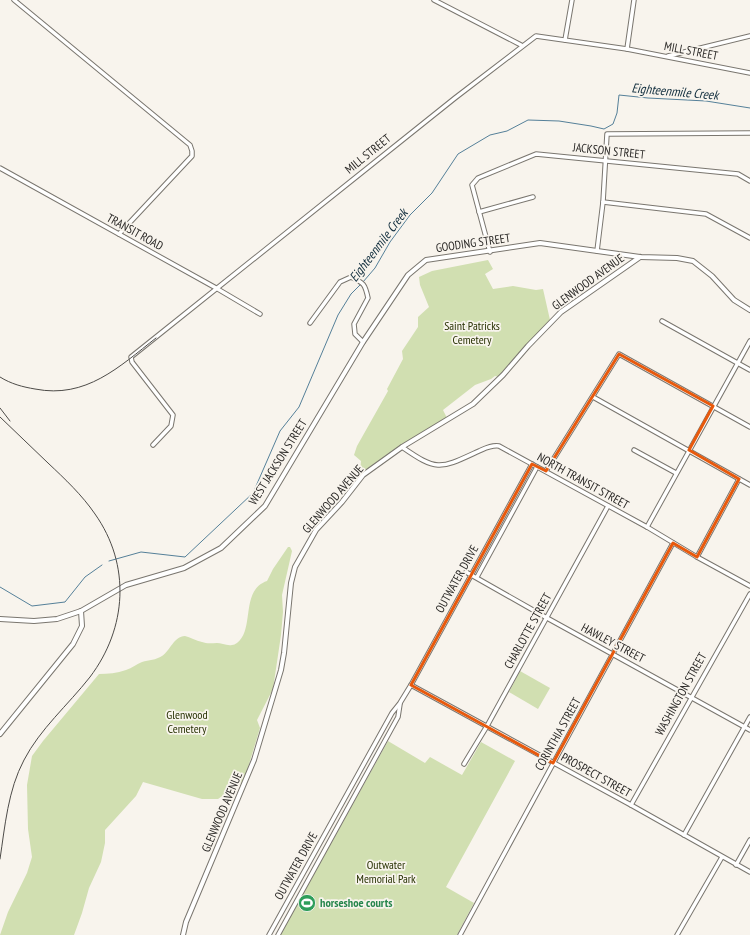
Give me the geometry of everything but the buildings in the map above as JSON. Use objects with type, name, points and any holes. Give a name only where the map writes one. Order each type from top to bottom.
[{"type":"street","points":[[14,0],[190,146],[192,156],[119,234]]},
{"type":"street","points":[[434,0],[521,45]]},
{"type":"street","points":[[565,40],[572,0]]},
{"type":"street","points":[[627,49],[634,0]]},
{"type":"street","name":"MILL STREET","points":[[153,445],[171,426],[173,415],[132,362],[131,357],[521,45],[536,36],[627,49],[750,73]]},
{"type":"street","points":[[665,57],[750,36]]},
{"type":"street","points":[[597,251],[607,160],[608,134],[750,133]]},
{"type":"street","name":"JACKSON STREET","points":[[478,212],[472,185],[478,178],[536,154],[738,174],[750,181]]},
{"type":"street","name":"TRANSIT ROAD","points":[[0,168],[260,314]]},
{"type":"street","points":[[490,252],[478,212],[533,197]]},
{"type":"street","points":[[603,202],[706,214],[750,238]]},
{"type":"street","name":"GOODING STREET","points":[[364,342],[408,274],[426,260],[490,252],[540,243],[640,257],[678,258],[693,261],[712,276],[734,300],[750,310]]},
{"type":"street","name":"GLENWOOD AVENUE","points":[[183,935],[186,922],[254,760],[281,670],[291,583],[295,567],[316,530],[344,503],[364,475],[402,447],[473,404],[503,375],[528,346],[561,312],[640,257]]},
{"type":"street","points":[[310,323],[325,305],[340,282],[351,277],[361,281],[365,286],[368,298],[354,324],[355,334],[364,342]]},
{"type":"street","points":[[662,321],[750,370]]},
{"type":"street","points":[[647,527],[688,450],[750,341]]},
{"type":"street","name":"WEST JACKSON STREET","points":[[0,619],[34,621],[57,619],[81,611],[126,585],[184,568],[221,548],[265,506],[364,342]]},
{"type":"street","points":[[546,472],[618,354],[750,427]]},
{"type":"street","points":[[593,397],[750,485]]},
{"type":"street","name":"NORTH TRANSIT STREET","points":[[402,447],[427,462],[438,466],[451,463],[485,448],[496,446],[506,449],[750,586]]},
{"type":"street","points":[[634,450],[676,473]]},
{"type":"street","name":"OUTWATER DRIVE","points":[[269,935],[392,712],[400,703],[411,685],[532,464]]},
{"type":"street","name":"OUTWATER DRIVE","points":[[477,577],[537,467]]},
{"type":"street","points":[[697,557],[739,479]]},
{"type":"street","name":"CHARLOTTE STREET","points":[[464,764],[487,726],[608,506]]},
{"type":"street","name":"CORINTHIA STREET","points":[[460,935],[673,543]]},
{"type":"street","name":"HAWLEY STREET","points":[[466,572],[546,618],[750,730]]},
{"type":"street","name":"WASHINGTON STREET","points":[[631,805],[750,594]]},
{"type":"street","points":[[0,734],[73,644],[82,626],[81,611]]},
{"type":"street","name":"PROSPECT STREET","points":[[411,685],[750,872]]},
{"type":"street","name":"OUTWATER DRIVE","points":[[278,935],[398,718],[400,703]]},
{"type":"street","points":[[684,835],[750,717]]},
{"type":"street","points":[[736,865],[750,840]]},
{"type":"street","points":[[677,935],[722,857]]},
{"type":"highlighted area","points":[[619,354],[713,406],[689,450],[739,479],[697,557],[673,543],[553,763],[411,685],[532,464],[546,471]]},
{"type":"green space","name":"Saint Patricks Cemetery","points":[[488,260],[493,269],[485,274],[493,289],[513,286],[536,290],[543,289],[550,320],[499,377],[495,376],[475,385],[443,410],[447,418],[375,463],[363,474],[360,472],[361,461],[354,455],[357,446],[388,391],[387,389],[403,359],[402,351],[418,327],[418,317],[429,307],[420,285],[419,277],[432,271]]},
{"type":"green space","name":"Glenwood Cemetery","points":[[288,547],[290,547],[292,551],[282,595],[283,612],[281,635],[273,689],[257,720],[260,728],[244,781],[218,799],[202,799],[143,782],[136,796],[105,830],[105,843],[101,862],[89,888],[74,935],[0,935],[8,912],[27,873],[32,857],[28,829],[27,785],[32,756],[43,741],[99,674],[123,671],[142,662],[160,657],[165,654],[178,638],[185,636],[206,643],[233,645],[237,643],[242,637],[245,629],[253,593],[259,586],[267,581],[273,569]]},
{"type":"green space","points":[[520,671],[550,688],[538,709],[509,692]]},
{"type":"green space","name":"Outwater Memorial Park","points":[[388,741],[425,763],[430,757],[462,775],[481,742],[515,761],[446,887],[474,903],[457,935],[280,935]]},
{"type":"waterway","name":"Eighteenmile Creek","points":[[363,282],[375,268],[390,242],[410,215],[432,193],[458,154],[490,135],[507,131],[528,120],[559,121],[604,129],[613,124],[617,113],[619,95],[706,101],[750,108]]},
{"type":"waterway","name":"Eighteenmile Creek","points":[[109,561],[141,552],[185,557],[253,493],[280,431],[299,407],[338,315],[351,294],[361,284]]},
{"type":"waterway","name":"Eighteenmile Creek","points":[[0,587],[32,606],[65,602],[85,577],[102,565]]},
{"type":"railway","points":[[0,377],[8,382],[35,389],[53,391],[70,389],[86,385],[115,370],[156,338]]},
{"type":"railway","points":[[0,408],[10,421]]},
{"type":"railway","points":[[0,417],[67,481],[85,500],[95,514],[107,534],[115,554],[119,575],[120,596],[117,617],[111,638],[102,658],[90,677],[38,738],[24,760],[14,783],[8,808],[0,859]]},
{"type":"place","name":"horseshoe courts","points":[[307,903]]}]
